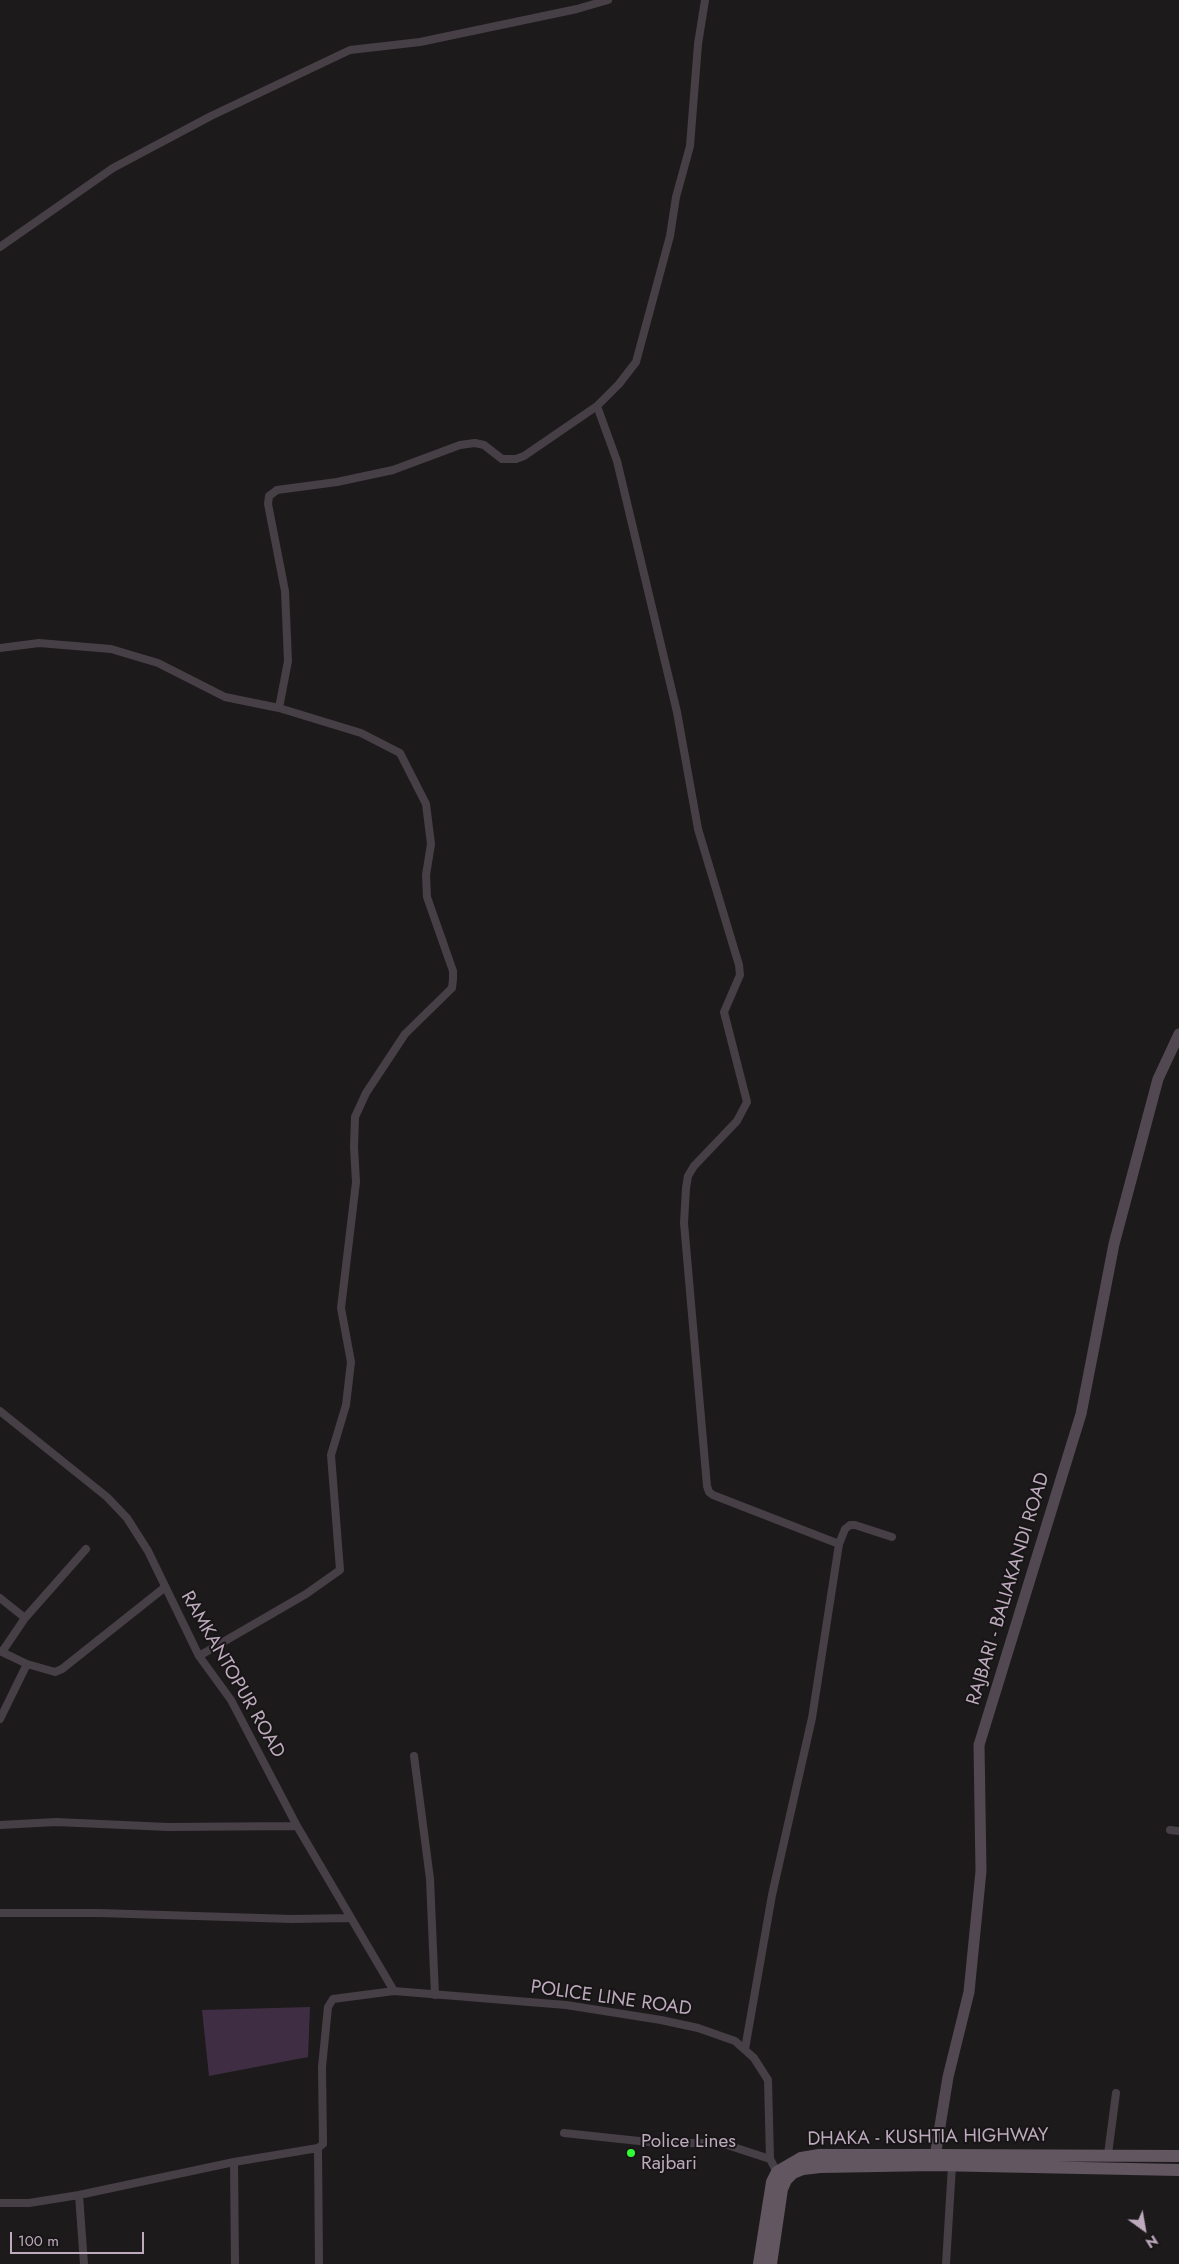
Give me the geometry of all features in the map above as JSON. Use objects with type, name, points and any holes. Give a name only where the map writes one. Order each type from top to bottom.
[{"type":"main road","name":"RAJBARI - BALIAKANDI ROAD","points":[[935,2160],[948,2077],[969,1992],[981,1871],[979,1745],[1081,1414],[1114,1244],[1158,1079],[1179,1034]]},
{"type":"main road","name":"DHAKA - KUSHTIA HIGHWAY","points":[[771,2264],[782,2189],[786,2180],[794,2173],[803,2169],[935,2160],[1108,2154],[1179,2156]]},
{"type":"main road","name":"DHAKA - KUSHTIA HIGHWAY","points":[[777,2172],[801,2158],[819,2155],[935,2160],[952,2166],[1179,2170]]},
{"type":"main road","points":[[759,2264],[768,2196],[777,2172]]},
{"type":"street","points":[[0,247],[113,168],[211,116],[350,50],[420,42],[577,9],[608,0]]},
{"type":"street","points":[[279,708],[288,661],[285,591],[268,504],[270,496],[277,490],[337,482],[393,470],[460,445],[475,443],[484,446],[502,459],[516,459],[524,456],[597,406],[619,384],[636,362],[670,236],[676,197],[690,146],[698,44],[705,0]]},
{"type":"street","points":[[597,406],[617,461],[677,712],[698,829],[739,965],[740,975],[724,1012],[747,1102],[738,1120],[694,1166],[688,1176],[686,1188],[684,1223],[707,1486],[709,1492],[713,1495],[839,1544]]},
{"type":"street","points":[[0,648],[39,643],[111,649],[158,663],[225,697],[279,708],[361,733],[400,753],[426,804],[431,844],[426,875],[427,897],[454,971],[452,988],[406,1034],[366,1093],[356,1117],[354,1147],[356,1182],[340,1308],[351,1362],[346,1406],[331,1455],[340,1570],[320,1585],[199,1656]]},
{"type":"street","name":"RAMKANTOPUR ROAD","points":[[0,1411],[107,1497],[127,1518],[148,1551],[164,1588],[199,1656],[231,1700],[297,1826],[394,1991]]},
{"type":"street","points":[[745,2049],[770,1904],[812,1718],[839,1544],[845,1529],[850,1525],[892,1537]]},
{"type":"street","points":[[86,1549],[25,1618],[1,1652],[27,1664],[55,1672],[62,1669],[164,1588]]},
{"type":"street","points":[[0,1598],[25,1618]]},
{"type":"street","points":[[0,1719],[2,1709],[27,1664]]},
{"type":"street","points":[[414,1756],[430,1879],[435,1995]]},
{"type":"street","points":[[0,1825],[56,1822],[168,1827],[297,1826]]},
{"type":"street","points":[[1170,1830],[1179,1831]]},
{"type":"street","points":[[0,1913],[99,1913],[292,1919],[351,1918]]},
{"type":"street","name":"POLICE LINE ROAD","points":[[319,2264],[318,2148],[323,2144],[324,2138],[322,2067],[329,2004],[333,1999],[394,1991],[566,2005],[661,2020],[698,2028],[735,2040],[763,2069],[768,2080],[770,2159],[777,2172]]},
{"type":"street","points":[[1108,2154],[1116,2093]]},
{"type":"street","points":[[564,2133],[658,2143],[721,2143],[770,2159]]},
{"type":"street","points":[[0,2203],[28,2203],[79,2195],[234,2162],[318,2148]]},
{"type":"street","points":[[234,2162],[235,2264]]},
{"type":"street","points":[[946,2264],[952,2166]]},
{"type":"street","points":[[79,2195],[84,2264]]},
{"type":"shaded area","points":[[310,2007],[308,2057],[209,2076],[202,2010]]},
{"type":"place","name":"Police Lines Rajbari","points":[[631,2153]]}]
